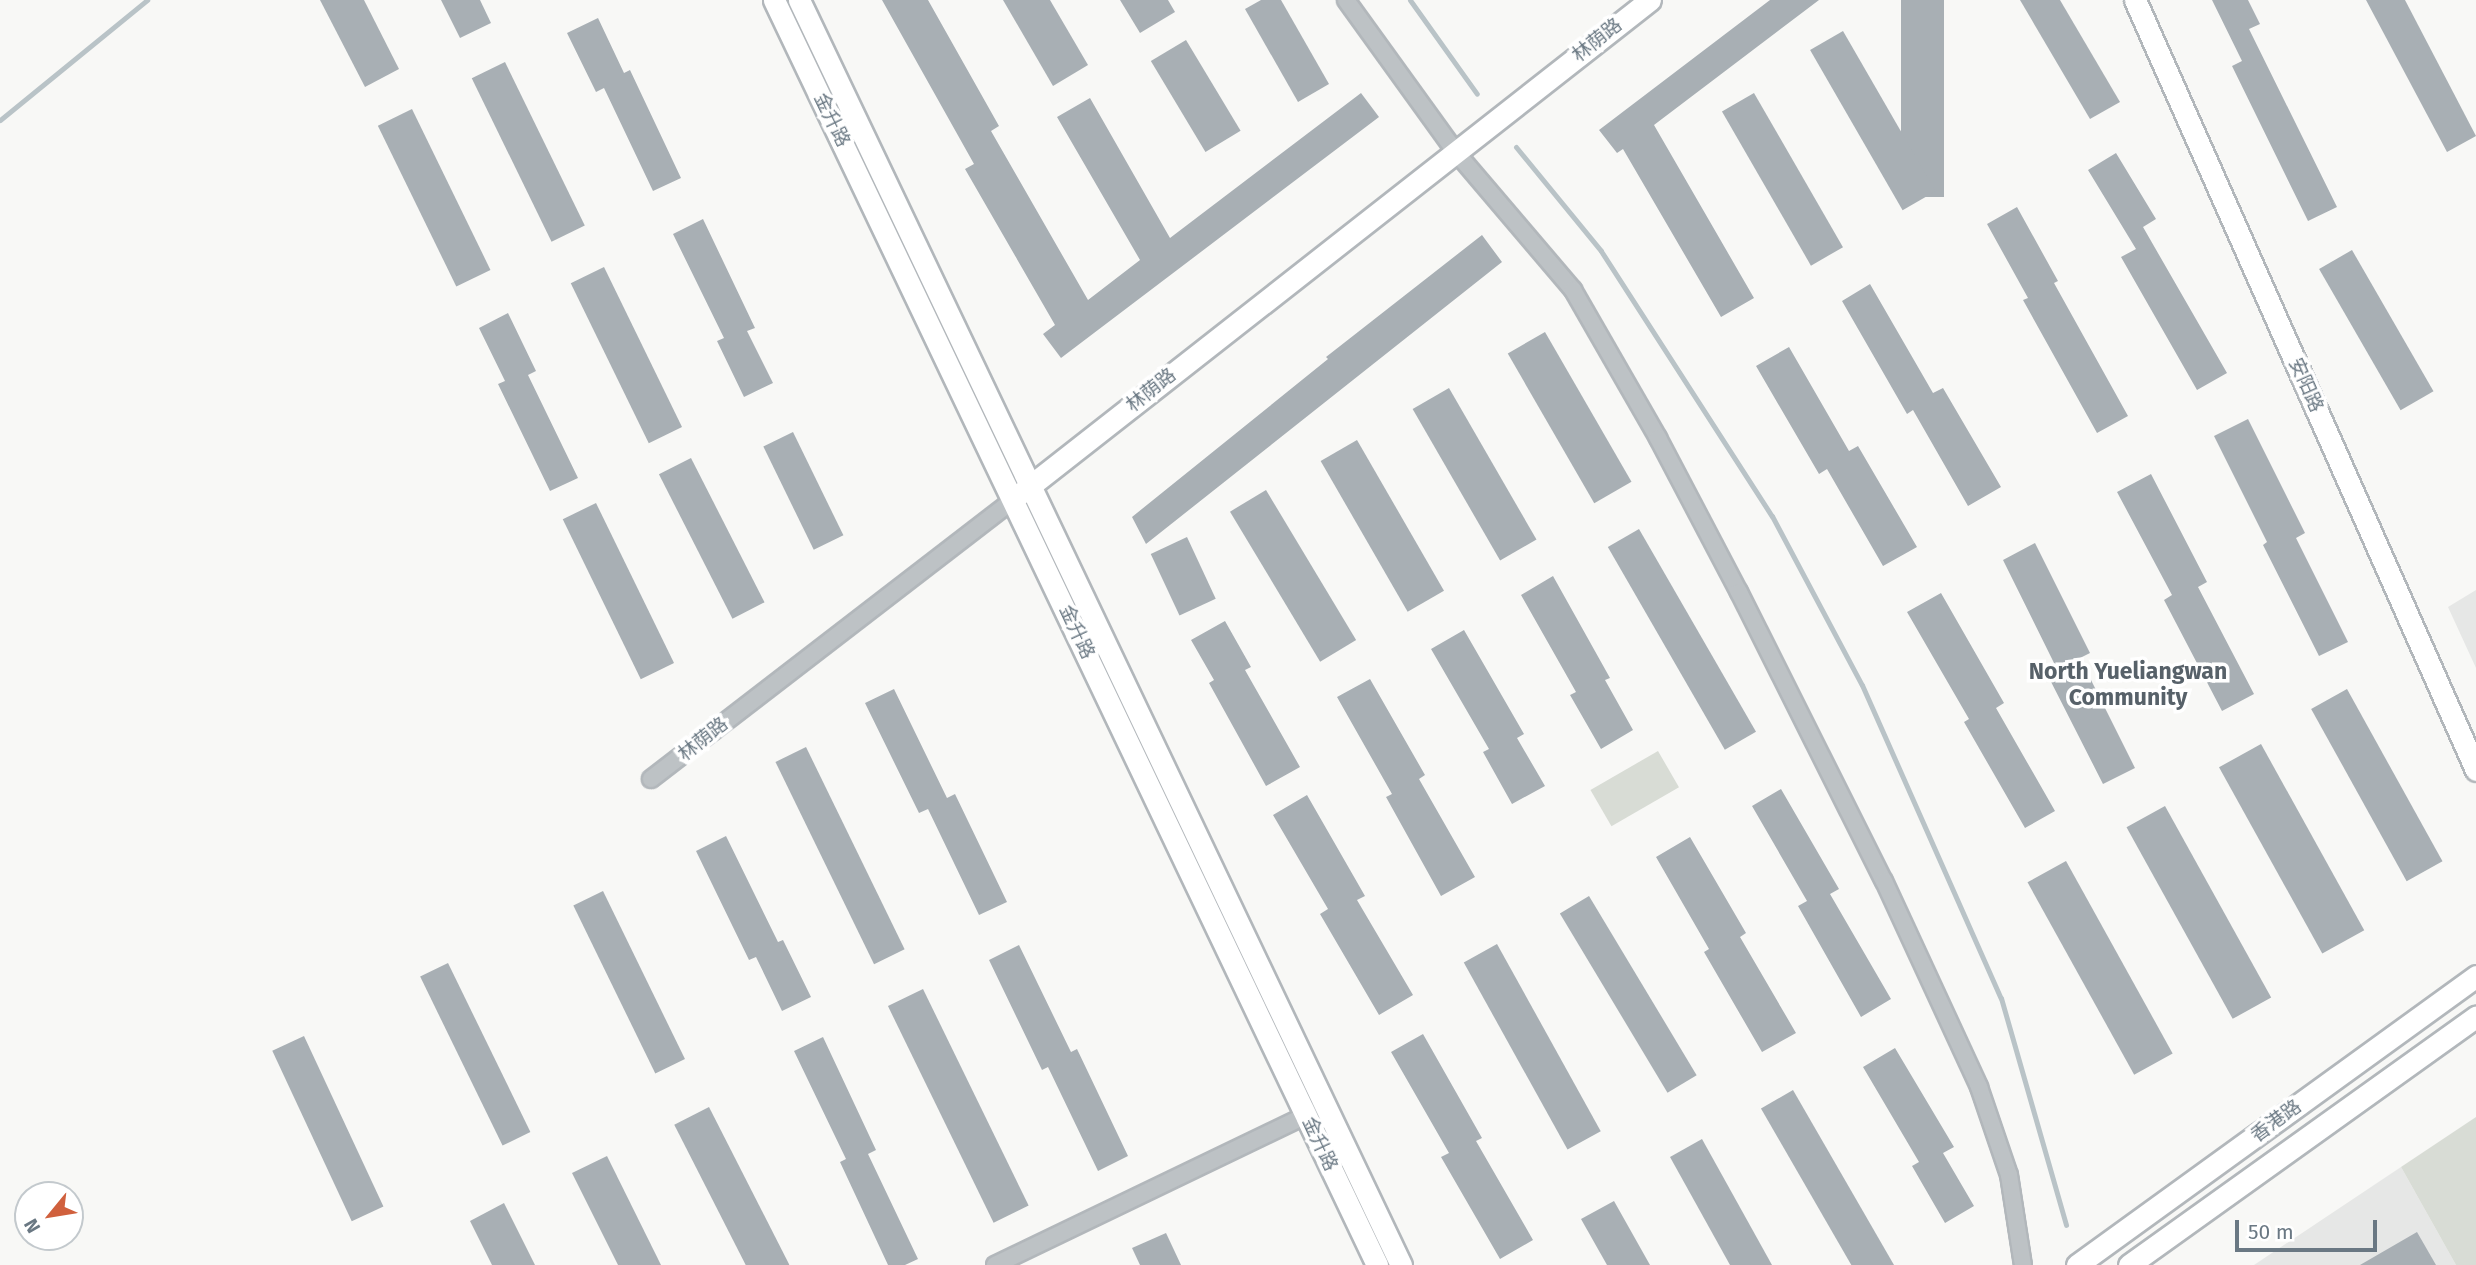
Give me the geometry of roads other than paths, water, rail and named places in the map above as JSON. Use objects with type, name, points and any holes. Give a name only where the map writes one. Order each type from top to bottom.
[{"type":"main road","name":"金升路","points":[[774,0],[1022,492]]},
{"type":"main road","name":"金升路","points":[[799,0],[1022,492],[1316,1111],[1401,1265]]},
{"type":"main road","name":"林荫路","points":[[1022,492],[1454,150],[1650,0]]},
{"type":"main road","name":"安阳路","points":[[2136,0],[2476,769]]},
{"type":"main road","name":"香港路","points":[[2077,1265],[2476,976]]},
{"type":"main road","name":"香港路","points":[[2129,1265],[2476,1017]]},
{"type":"main road","name":"金升路","points":[[1316,1111],[1377,1265]]},
{"type":"street","points":[[1346,0],[1454,150],[1573,290],[1658,438],[1739,592],[1890,893],[1979,1087],[2010,1175],[2023,1265]]},
{"type":"street","name":"林荫路","points":[[651,779],[1022,492]]},
{"type":"street","points":[[995,1265],[1316,1111]]},
{"type":"waterway","points":[[0,120],[147,0]]},
{"type":"waterway","points":[[1410,0],[1477,94]]},
{"type":"waterway","points":[[1516,147],[1601,251],[1772,516],[1862,685],[2001,998],[2066,1225]]},
{"type":"district","name":"North Yueliangwan Community","points":[[2128,684]]}]
